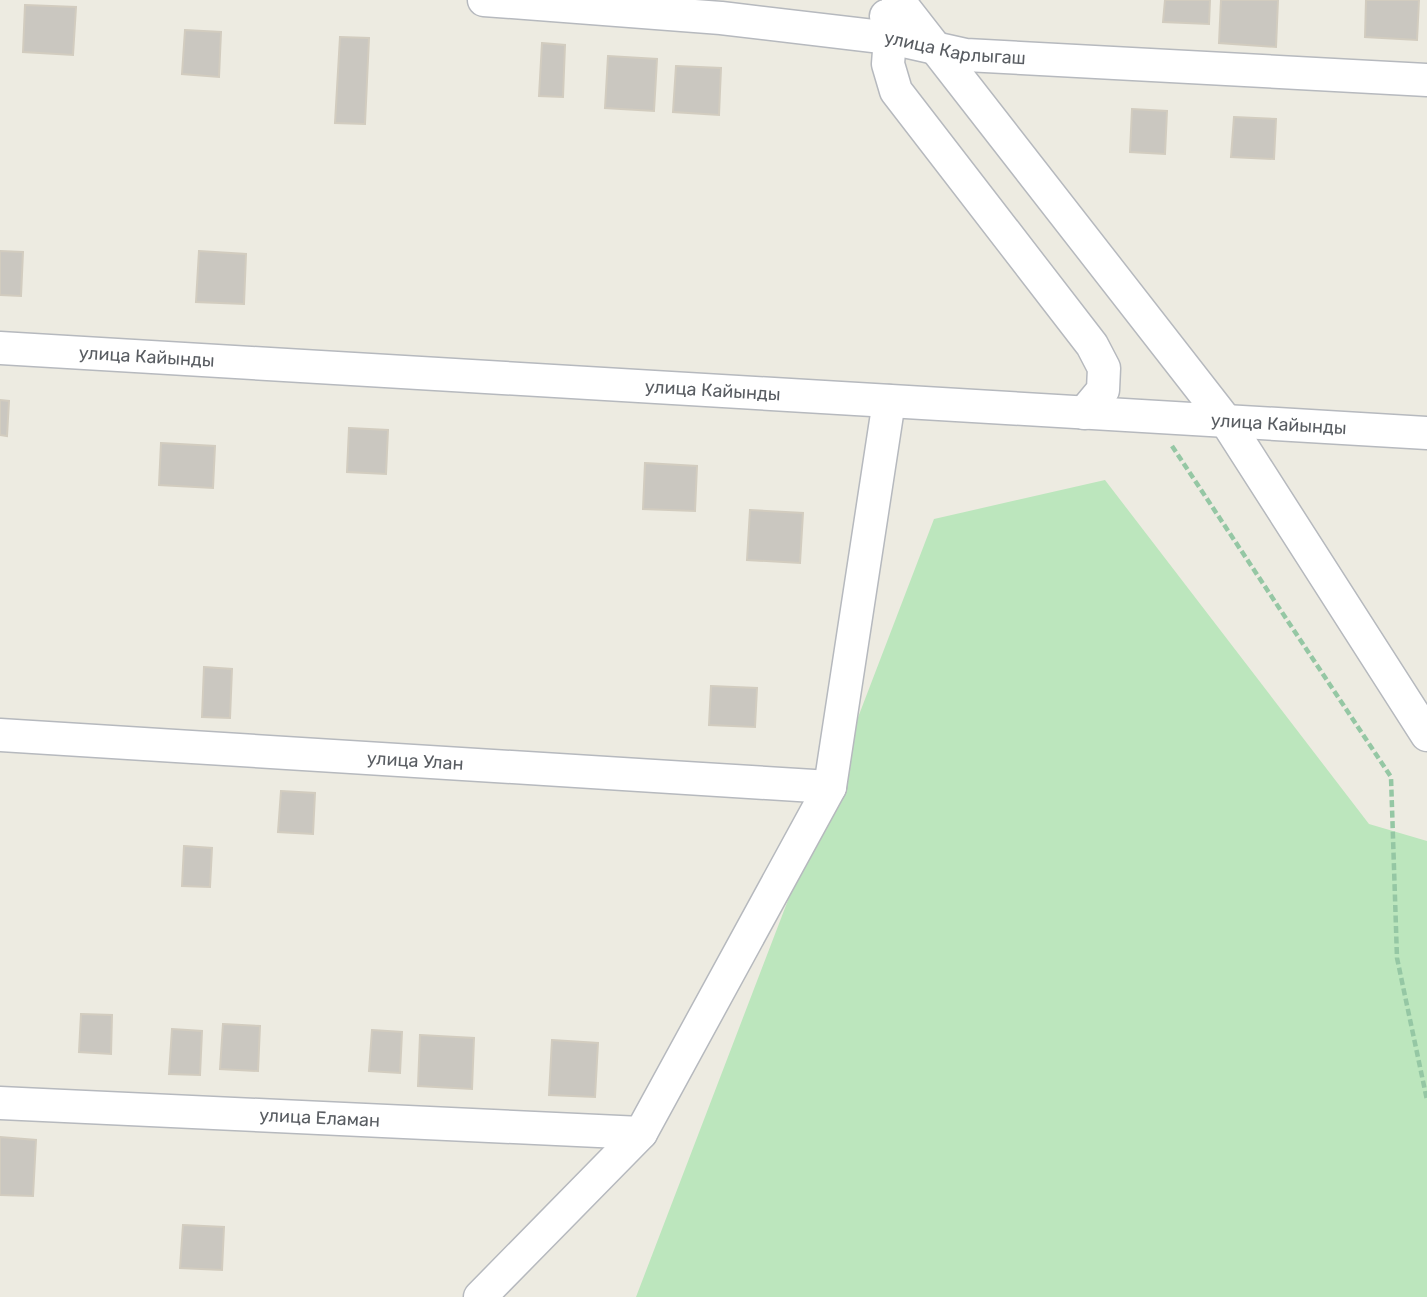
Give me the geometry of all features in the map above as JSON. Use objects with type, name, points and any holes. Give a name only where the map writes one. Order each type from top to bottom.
[{"type":"street","name":"улица Карлыгаш","points":[[484,0],[721,18],[890,37],[966,55],[1427,80]]},
{"type":"street","points":[[884,0],[890,37],[888,64],[895,91],[1092,345],[1104,368],[1102,390],[1084,413]]},
{"type":"street","points":[[898,0],[1226,421],[1427,735]]},
{"type":"street","name":"улица Кайынды","points":[[0,348],[1427,433]]},
{"type":"street","points":[[480,1297],[641,1133],[830,788],[889,401]]},
{"type":"street","name":"улица Улан","points":[[0,735],[830,788]]},
{"type":"street","name":"улица Еламан","points":[[0,1103],[641,1133]]},
{"type":"path","points":[[1152,417],[1391,777],[1398,958],[1427,1100]]},
{"type":"green space","points":[[1105,480],[1369,824],[1427,841],[1427,1297],[636,1297],[934,519]]},
{"type":"building","points":[[1165,0],[1210,0],[1209,24],[1163,22]]},
{"type":"building","points":[[1221,0],[1278,0],[1276,47],[1219,43]]},
{"type":"building","points":[[1366,0],[1419,0],[1417,40],[1365,37]]},
{"type":"building","points":[[25,5],[76,7],[73,55],[23,52]]},
{"type":"building","points":[[185,30],[221,32],[219,77],[182,74]]},
{"type":"building","points":[[340,37],[369,38],[365,124],[335,123]]},
{"type":"building","points":[[542,43],[565,45],[563,97],[539,96]]},
{"type":"building","points":[[608,56],[657,59],[654,111],[605,108]]},
{"type":"building","points":[[676,66],[721,68],[719,115],[673,112]]},
{"type":"building","points":[[1132,109],[1167,111],[1165,154],[1130,152]]},
{"type":"building","points":[[1234,117],[1276,119],[1274,159],[1231,157]]},
{"type":"building","points":[[0,251],[23,252],[21,296],[0,295]]},
{"type":"building","points":[[199,251],[246,254],[244,304],[196,302]]},
{"type":"building","points":[[0,400],[9,401],[7,436],[0,435]]},
{"type":"building","points":[[349,428],[388,430],[386,474],[347,472]]},
{"type":"building","points":[[161,443],[215,446],[213,488],[159,485]]},
{"type":"building","points":[[645,463],[697,466],[695,511],[643,509]]},
{"type":"building","points":[[750,510],[803,513],[800,563],[747,560]]},
{"type":"building","points":[[204,667],[232,669],[230,718],[202,717]]},
{"type":"building","points":[[711,686],[757,688],[755,727],[709,725]]},
{"type":"building","points":[[281,791],[315,793],[313,834],[278,832]]},
{"type":"building","points":[[184,846],[212,848],[210,887],[182,886]]},
{"type":"building","points":[[81,1014],[112,1015],[111,1054],[79,1052]]},
{"type":"building","points":[[223,1024],[260,1026],[258,1071],[220,1069]]},
{"type":"building","points":[[172,1029],[202,1031],[200,1075],[169,1074]]},
{"type":"building","points":[[372,1030],[402,1032],[400,1073],[369,1071]]},
{"type":"building","points":[[420,1035],[474,1038],[472,1089],[418,1086]]},
{"type":"building","points":[[552,1040],[598,1043],[595,1097],[549,1095]]},
{"type":"building","points":[[0,1137],[36,1140],[33,1196],[0,1195]]},
{"type":"building","points":[[183,1225],[224,1227],[222,1270],[180,1268]]}]
